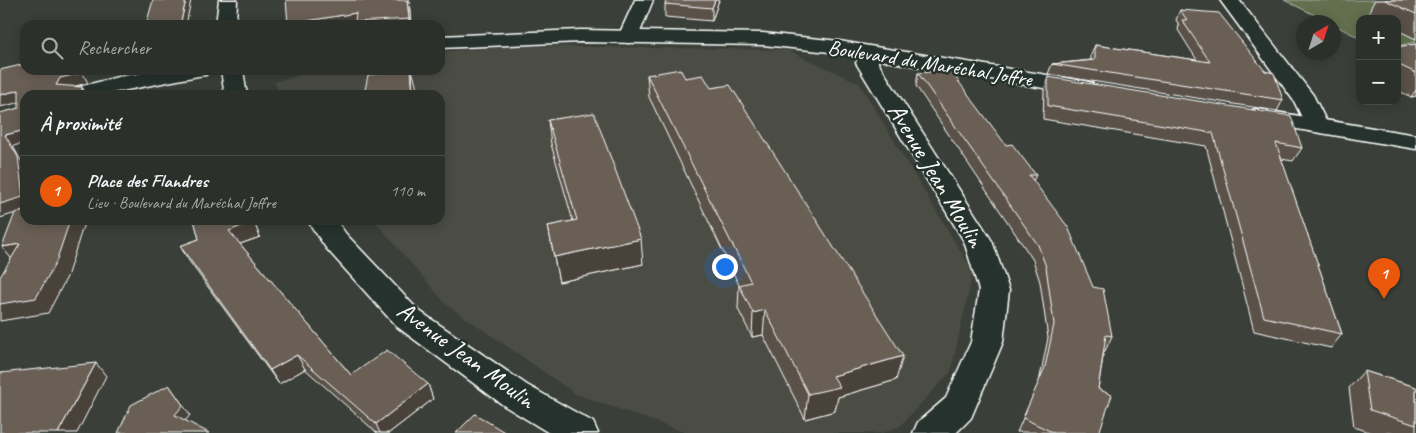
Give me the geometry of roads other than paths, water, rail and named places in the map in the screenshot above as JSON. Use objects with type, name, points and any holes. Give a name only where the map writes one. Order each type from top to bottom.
[{"type":"street","points":[[226,20],[228,0]]},
{"type":"street","points":[[628,37],[644,0]]},
{"type":"street","points":[[1229,0],[1305,100],[1316,126]]},
{"type":"street","name":"Boulevard du Maréchal Joffre","points":[[445,42],[519,38],[628,37],[763,39],[808,43],[1102,91]]},
{"type":"street","name":"Avenue Jean Moulin","points":[[869,53],[868,63],[978,241],[994,290],[987,342],[959,408],[931,433]]},
{"type":"street","points":[[95,90],[169,75]]},
{"type":"street","points":[[233,75],[235,90]]},
{"type":"street","points":[[1238,113],[1416,142]]},
{"type":"street","name":"Avenue Jean Moulin","points":[[325,225],[336,241],[407,318],[515,395],[580,433]]},
{"type":"place","name":"Place des Flandres","points":[[1384,299]]}]
